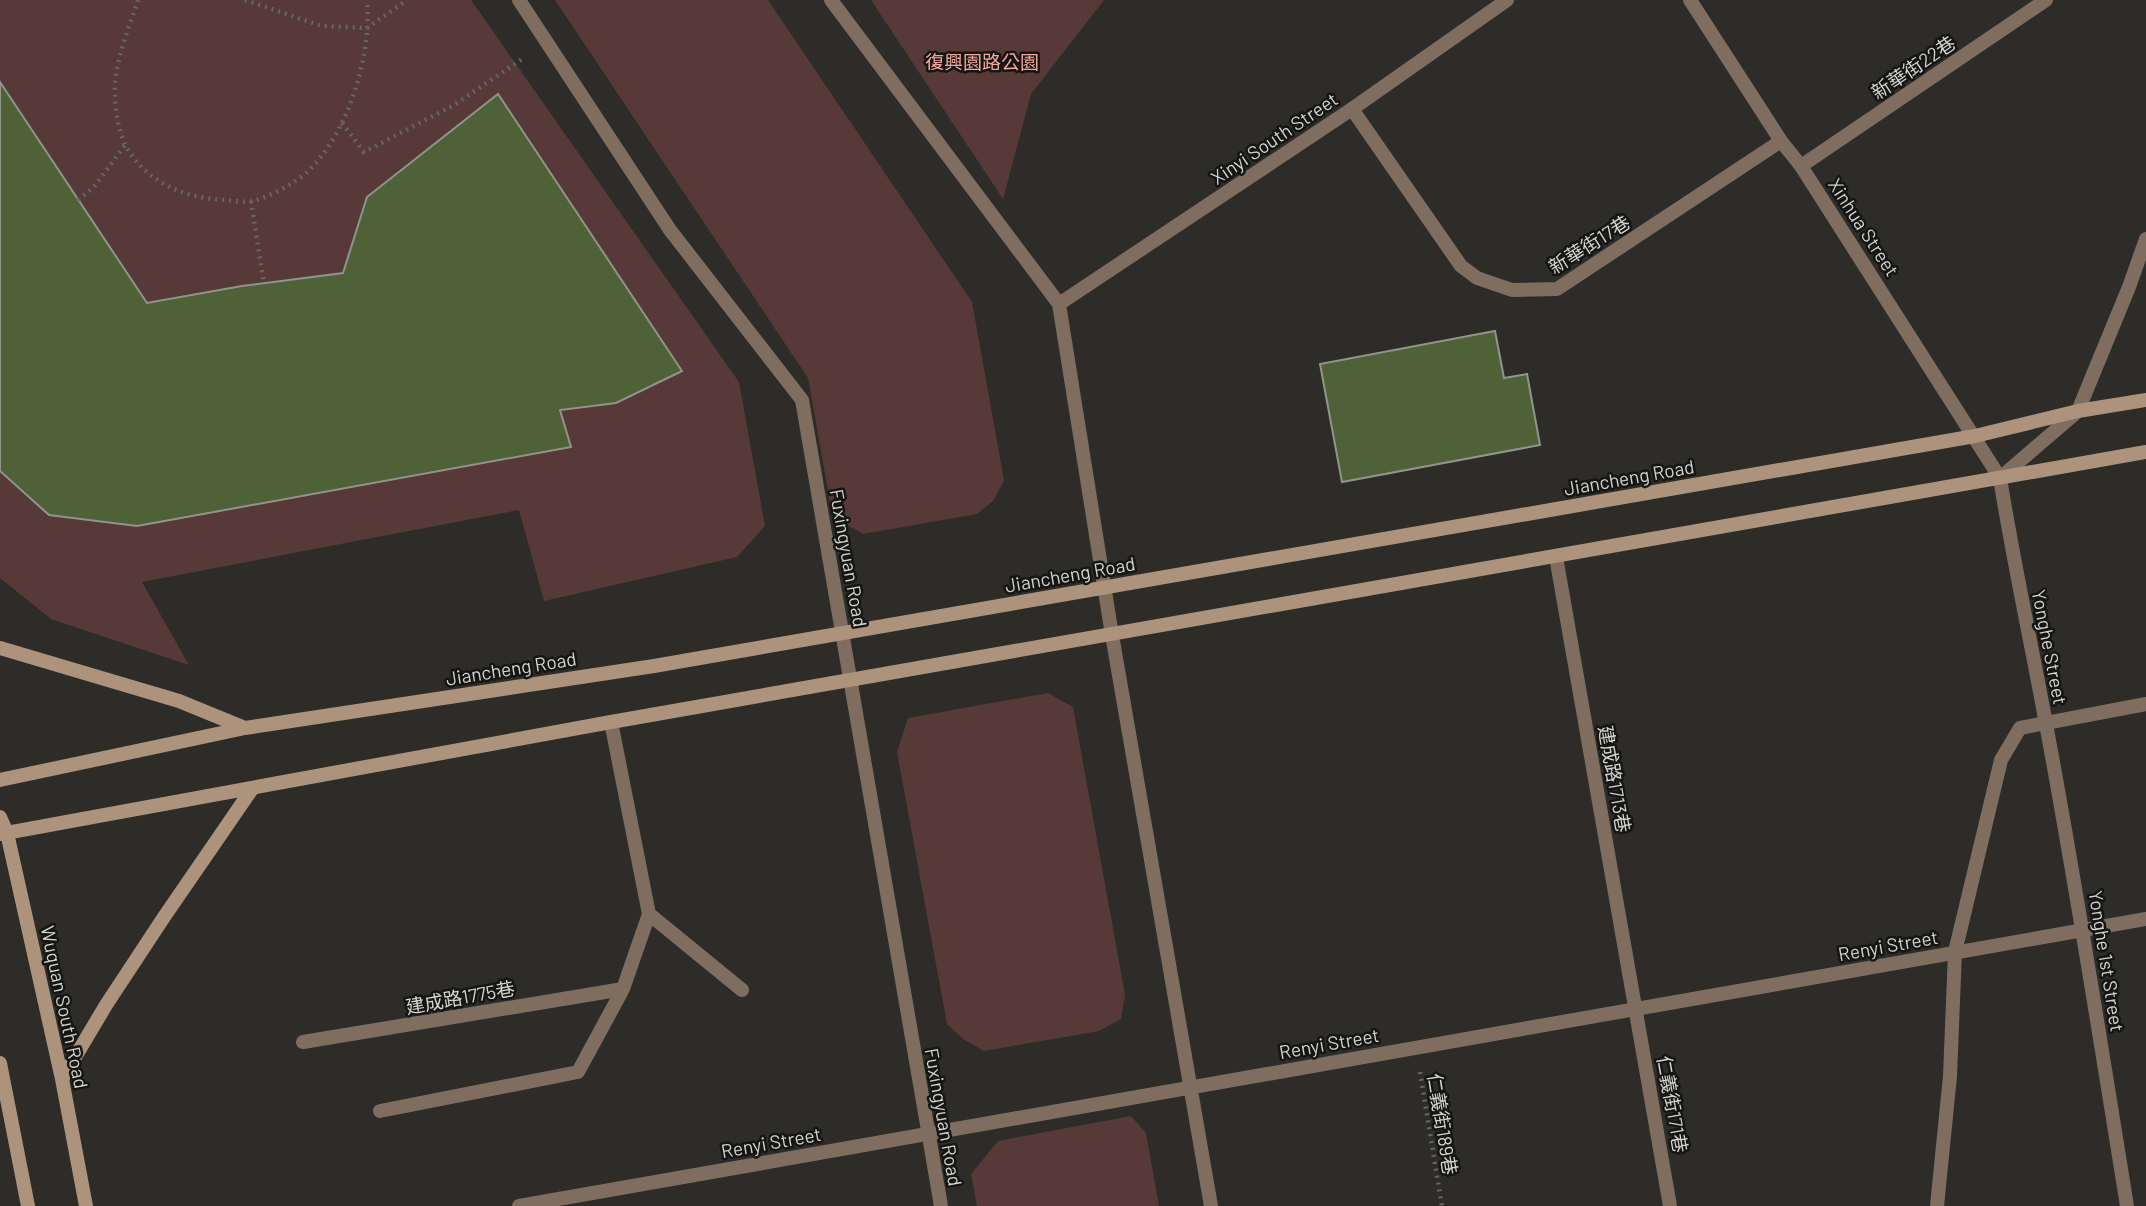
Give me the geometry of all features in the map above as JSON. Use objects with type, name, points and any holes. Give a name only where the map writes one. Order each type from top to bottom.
[{"type":"street","name":"Fuxingyuan Road","points":[[519,0],[670,230],[802,400],[941,1206]]},
{"type":"street","points":[[831,0],[1059,304],[1112,635],[1211,1206]]},
{"type":"street","name":"Xinyi South Street","points":[[1059,304],[1352,109],[1507,0]]},
{"type":"street","name":"Xinhua Street","points":[[1690,0],[1781,141],[1801,166],[2000,478]]},
{"type":"street","name":"新華街22巷","points":[[1801,166],[2046,0]]},
{"type":"street","name":"新華街17巷","points":[[1352,109],[1461,266],[1477,278],[1512,290],[1557,289],[1781,141]]},
{"type":"street","points":[[2000,478],[2078,411],[2146,239]]},
{"type":"street","name":"Jiancheng Road","points":[[0,780],[245,728],[654,666],[843,634],[1975,436],[2078,411],[2146,400]]},
{"type":"street","points":[[3,834],[611,722],[2146,452]]},
{"type":"street","name":"Yonghe Street","points":[[1937,1206],[1950,1076],[1955,952],[2001,760],[2020,728],[2046,722],[2012,555],[2000,478]]},
{"type":"street","name":"建成路1713巷","points":[[1556,557],[1637,1008]]},
{"type":"street","points":[[0,648],[179,701],[245,728]]},
{"type":"street","points":[[2046,722],[2146,704]]},
{"type":"street","points":[[380,1111],[578,1072],[623,989],[649,914],[611,722]]},
{"type":"street","name":"Yonghe 1st Street","points":[[2046,722],[2127,1206]]},
{"type":"street","points":[[62,1079],[135,961],[252,789]]},
{"type":"street","name":"Wuquan South Road","points":[[0,817],[62,1079],[86,1206]]},
{"type":"street","points":[[649,914],[742,990]]},
{"type":"street","name":"Renyi Street","points":[[519,1206],[2146,919]]},
{"type":"street","name":"建成路1775巷","points":[[303,1042],[623,989]]},
{"type":"street","name":"仁義街171巷","points":[[1637,1008],[1670,1206]]},
{"type":"street","points":[[0,1063],[28,1206]]},
{"type":"street","points":[[0,1103],[12,1114]]},
{"type":"path","points":[[138,0],[117,72],[115,91],[119,127],[125,145],[159,182],[183,194],[213,200],[251,201],[289,186],[319,160],[342,123],[359,75],[367,28],[367,0]]},
{"type":"path","points":[[244,0],[322,26],[367,28],[407,0]]},
{"type":"path","points":[[342,123],[364,152],[454,106],[548,41]]},
{"type":"path","points":[[78,200],[94,187],[125,145]]},
{"type":"path","points":[[251,201],[264,284]]},
{"type":"path","name":"仁義街189巷","points":[[1416,1047],[1442,1206]]},
{"type":"green space","points":[[0,0],[471,0],[739,382],[765,526],[737,557],[544,601],[519,510],[142,582],[189,665],[51,619],[0,578]]},
{"type":"green space","points":[[555,0],[768,0],[972,302],[1004,480],[994,500],[977,514],[863,534],[842,522],[830,502],[808,378]]},
{"type":"green space","name":"復興園路公園","points":[[871,0],[1104,0],[1031,94],[1003,199]]},
{"type":"green space","points":[[1048,693],[1073,707],[1125,995],[1121,1019],[1099,1031],[984,1051],[963,1039],[947,1024],[897,752],[908,718]]},
{"type":"green space","points":[[1131,1116],[1146,1133],[1159,1206],[977,1206],[971,1174],[998,1141]]},
{"type":"building","points":[[0,82],[147,303],[242,286],[343,273],[367,197],[498,94],[682,371],[616,403],[560,410],[571,447],[137,526],[49,515],[0,471]]},
{"type":"building","points":[[1495,331],[1504,378],[1527,374],[1540,445],[1342,482],[1320,364]]}]
